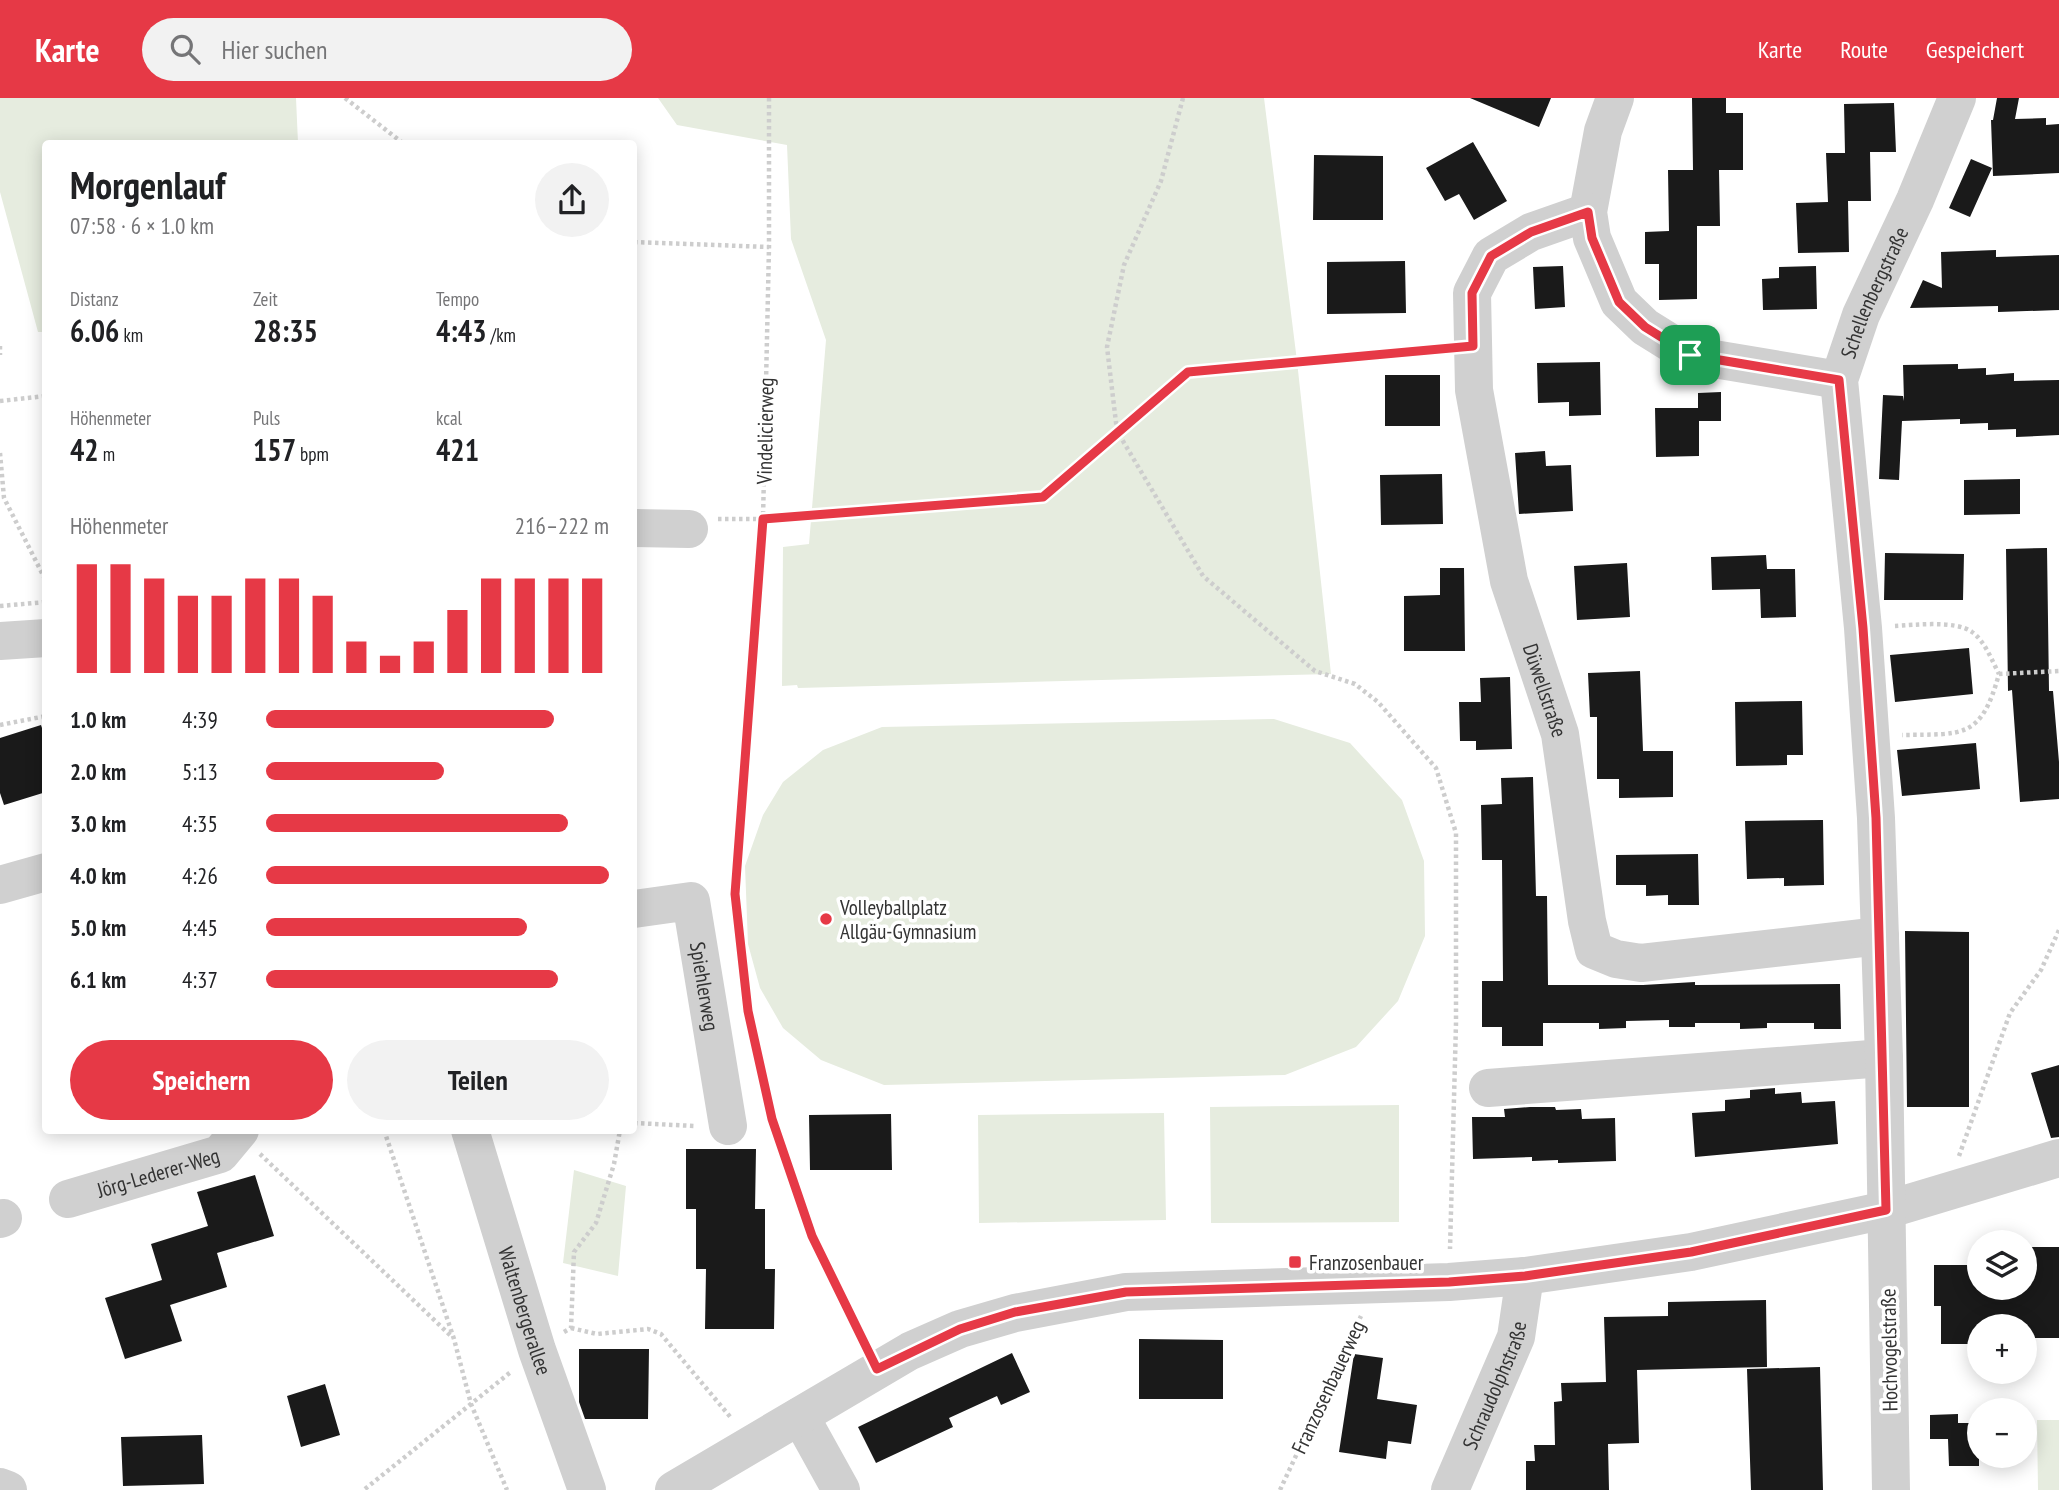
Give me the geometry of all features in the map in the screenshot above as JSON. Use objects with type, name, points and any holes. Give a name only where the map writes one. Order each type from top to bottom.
[{"type":"street","points":[[1615,98],[1603,131],[1588,212],[1592,238],[1619,302],[1645,327],[1690,355],[1839,380]]},
{"type":"street","name":"Schellenbergstraße","points":[[1886,1210],[1884,1058],[1871,737],[1839,380],[1861,315],[1916,200],[1958,98]]},
{"type":"street","name":"Düwellstraße","points":[[1588,212],[1531,232],[1491,256],[1472,293],[1474,390],[1509,581],[1560,734],[1587,921],[1594,950],[1616,959],[1641,962],[1880,936]]},
{"type":"street","points":[[637,528],[697,524]]},
{"type":"street","points":[[0,641],[42,638]]},
{"type":"street","points":[[0,885],[42,873]]},
{"type":"street","name":"Spiehlerweg","points":[[637,909],[691,901],[728,1126]]},
{"type":"street","points":[[1488,1088],[1884,1058]]},
{"type":"street","name":"Jörg-Lederer-Weg","points":[[68,1199],[220,1154],[238,1134]]},
{"type":"street","name":"Waltenbergerallee","points":[[471,1134],[537,1350],[587,1490]]},
{"type":"street","points":[[674,1490],[877,1369],[960,1329],[1015,1312],[1126,1292],[1449,1282],[1525,1276],[1691,1252],[1886,1210],[2059,1158]]},
{"type":"street","name":"Hochvogelstraße","points":[[1886,1210],[1891,1490]]},
{"type":"street","name":"Schraudolphstraße","points":[[1450,1490],[1516,1337],[1525,1276]]},
{"type":"street","points":[[800,1416],[841,1490]]},
{"type":"street","points":[[0,1487],[8,1490]]},
{"type":"path","points":[[345,98],[399,140]]},
{"type":"path","name":"Vindelicierweg","points":[[769,98],[769,247],[763,519],[735,894],[748,1011],[772,1119],[812,1236],[877,1369]]},
{"type":"path","points":[[1183,98],[1161,181],[1124,265],[1107,347],[1117,431],[1203,576],[1315,671],[1355,684],[1378,702],[1436,768],[1456,833],[1456,1023],[1449,1282]]},
{"type":"path","points":[[637,243],[769,247]]},
{"type":"path","points":[[0,346],[0,355]]},
{"type":"path","points":[[697,524],[1043,497],[1188,372],[1473,346]]},
{"type":"path","points":[[0,401],[42,396]]},
{"type":"path","points":[[0,453],[4,498],[42,573]]},
{"type":"path","points":[[0,606],[42,602]]},
{"type":"path","points":[[1896,735],[1965,731],[1981,719],[1999,674],[1989,653],[1972,631],[1949,625],[1906,625]]},
{"type":"path","points":[[1999,674],[2059,671]]},
{"type":"path","points":[[0,725],[42,717]]},
{"type":"path","points":[[1943,1194],[1970,1131],[2010,1013],[2040,970],[2059,930]]},
{"type":"path","points":[[242,1134],[453,1339]]},
{"type":"path","points":[[385,1134],[453,1339],[471,1404],[507,1490]]},
{"type":"path","points":[[571,1328],[574,1252],[596,1223],[614,1164],[619,1134]]},
{"type":"path","name":"Franzosenbauerweg","points":[[1280,1490],[1376,1284]]},
{"type":"path","points":[[365,1489],[537,1350],[571,1328],[597,1334],[648,1329],[661,1334],[752,1443]]},
{"type":"shaded area","points":[[0,98],[296,98],[298,140],[42,140],[42,332],[38,332],[0,192]]},
{"type":"shaded area","points":[[658,98],[1264,98],[1297,361],[1331,674],[798,688],[797,685],[782,686],[783,547],[809,544],[826,340],[791,239],[787,145],[677,125]]},
{"type":"shaded area","points":[[1274,719],[1350,743],[1402,800],[1424,861],[1425,936],[1398,1001],[1356,1047],[1285,1075],[884,1085],[821,1060],[783,1028],[760,988],[748,944],[745,866],[763,815],[783,782],[823,750],[882,727]]},
{"type":"shaded area","points":[[1399,1105],[1399,1222],[1211,1223],[1210,1107]]},
{"type":"shaded area","points":[[1164,1113],[1166,1220],[979,1223],[978,1115]]},
{"type":"shaded area","points":[[574,1170],[626,1186],[618,1276],[563,1263]]},
{"type":"shaded area","points":[[2037,1420],[2059,1420],[2059,1490],[2038,1490]]},
{"type":"building","points":[[1470,98],[1551,98],[1539,127]]},
{"type":"building","points":[[1692,98],[1726,98],[1726,113],[1743,113],[1743,170],[1719,170],[1720,226],[1697,226],[1697,299],[1659,300],[1659,264],[1645,264],[1645,232],[1669,231],[1668,170],[1693,170]]},
{"type":"building","points":[[1997,98],[2019,98],[2015,119],[2046,118],[2046,125],[2059,124],[2059,173],[1993,176],[1991,120]]},
{"type":"building","points":[[1894,103],[1896,152],[1870,152],[1871,201],[1848,201],[1849,252],[1798,253],[1796,203],[1828,202],[1826,153],[1845,153],[1844,104]]},
{"type":"building","points":[[1473,142],[1507,201],[1474,220],[1459,194],[1445,201],[1426,168]]},
{"type":"building","points":[[1314,155],[1383,156],[1383,220],[1313,220]]},
{"type":"building","points":[[1971,159],[1992,168],[1970,217],[1949,208]]},
{"type":"building","points":[[1996,250],[1996,257],[2059,255],[2059,310],[1998,312],[1998,306],[1910,308],[1923,280],[1942,288],[1941,252]]},
{"type":"building","points":[[1405,261],[1406,313],[1327,314],[1327,262]]},
{"type":"building","points":[[1563,266],[1565,307],[1535,309],[1533,267]]},
{"type":"building","points":[[1816,266],[1817,309],[1763,310],[1762,279],[1779,278],[1779,267]]},
{"type":"building","points":[[1600,362],[1601,415],[1569,416],[1569,402],[1538,403],[1537,363]]},
{"type":"building","points":[[1958,364],[1958,369],[1986,368],[1986,375],[2014,373],[2014,381],[2059,380],[2059,435],[2016,437],[2016,429],[1988,430],[1988,423],[1960,424],[1960,419],[1902,421],[1899,480],[1879,479],[1883,395],[1903,396],[1904,401],[1903,365]]},
{"type":"building","points":[[1385,375],[1440,375],[1440,426],[1385,426]]},
{"type":"building","points":[[1721,392],[1721,421],[1699,421],[1699,456],[1656,457],[1655,408],[1698,408],[1698,393]]},
{"type":"building","points":[[1545,451],[1546,466],[1571,465],[1573,511],[1519,514],[1515,453]]},
{"type":"building","points":[[1442,474],[1443,524],[1381,525],[1380,475]]},
{"type":"building","points":[[2020,479],[2020,514],[1964,515],[1964,480]]},
{"type":"building","points":[[2047,548],[2049,691],[2053,691],[2059,799],[2020,802],[2012,690],[2008,691],[2006,549]]},
{"type":"building","points":[[1885,553],[1964,554],[1963,600],[1884,600]]},
{"type":"building","points":[[1766,555],[1767,569],[1795,569],[1796,617],[1761,618],[1760,589],[1712,590],[1711,557]]},
{"type":"building","points":[[1627,563],[1630,617],[1577,620],[1574,566]]},
{"type":"building","points":[[1440,568],[1464,568],[1465,651],[1404,651],[1404,596],[1440,595]]},
{"type":"building","points":[[1969,648],[1973,694],[1895,702],[1890,655]]},
{"type":"building","points":[[1640,671],[1643,751],[1673,751],[1673,797],[1619,798],[1619,779],[1597,779],[1597,717],[1590,717],[1588,673]]},
{"type":"building","points":[[1510,677],[1512,749],[1476,750],[1476,741],[1460,741],[1459,702],[1481,702],[1480,678]]},
{"type":"building","points":[[1802,701],[1803,755],[1787,755],[1787,765],[1736,766],[1735,702]]},
{"type":"building","points":[[41,725],[42,793],[4,805],[0,793],[0,738]]},
{"type":"building","points":[[1976,743],[1980,789],[1902,796],[1897,750]]},
{"type":"building","points":[[1533,777],[1536,896],[1547,896],[1548,985],[1695,982],[1695,985],[1840,984],[1841,1029],[1814,1029],[1814,1023],[1767,1023],[1767,1028],[1740,1029],[1740,1023],[1695,1023],[1695,1027],[1669,1027],[1669,1020],[1626,1021],[1626,1028],[1599,1029],[1599,1023],[1543,1023],[1543,1046],[1502,1046],[1502,1027],[1482,1027],[1482,981],[1503,981],[1502,860],[1482,860],[1481,805],[1502,804],[1501,778]]},
{"type":"building","points":[[1823,820],[1824,885],[1784,886],[1784,878],[1747,879],[1745,821]]},
{"type":"building","points":[[1698,854],[1699,905],[1668,905],[1668,895],[1646,896],[1646,885],[1616,885],[1616,855]]},
{"type":"building","points":[[1905,931],[1969,932],[1969,1107],[1907,1107]]},
{"type":"building","points":[[2059,1065],[2059,1137],[2051,1138],[2031,1073]]},
{"type":"building","points":[[1775,1088],[1775,1094],[1801,1092],[1802,1103],[1835,1101],[1838,1144],[1695,1157],[1692,1113],[1725,1111],[1725,1100],[1750,1098],[1750,1090]]},
{"type":"building","points":[[1504,1109],[1581,1109],[1582,1119],[1615,1118],[1616,1161],[1558,1163],[1558,1160],[1532,1161],[1532,1157],[1473,1159],[1472,1117],[1505,1117]]},
{"type":"building","points":[[891,1114],[892,1170],[810,1170],[809,1115]]},
{"type":"building","points":[[686,1149],[756,1149],[755,1209],[765,1209],[765,1269],[775,1269],[774,1329],[705,1329],[706,1269],[696,1269],[696,1209],[686,1209]]},
{"type":"building","points":[[255,1175],[274,1236],[217,1253],[227,1287],[170,1305],[182,1341],[125,1359],[105,1298],[162,1280],[151,1244],[208,1226],[197,1192]]},
{"type":"building","points":[[2037,1247],[2059,1247],[2059,1338],[2037,1338],[2037,1314],[1967,1314],[1967,1344],[1941,1344],[1941,1306],[1934,1306],[1934,1265],[1967,1265],[1967,1300],[2037,1300]]},
{"type":"building","points":[[1766,1300],[1767,1367],[1637,1370],[1639,1443],[1608,1444],[1609,1490],[1526,1490],[1526,1461],[1535,1461],[1534,1445],[1555,1445],[1554,1402],[1562,1401],[1561,1383],[1606,1382],[1604,1317],[1668,1316],[1668,1302]]},
{"type":"building","points":[[1139,1339],[1223,1340],[1223,1399],[1139,1399]]},
{"type":"building","points":[[579,1349],[649,1349],[648,1419],[585,1419],[579,1402]]},
{"type":"building","points":[[1012,1353],[1030,1392],[1001,1405],[997,1396],[949,1418],[953,1427],[876,1463],[858,1427]]},
{"type":"building","points":[[1354,1354],[1383,1358],[1377,1399],[1417,1405],[1411,1444],[1388,1441],[1386,1459],[1339,1452]]},
{"type":"building","points":[[1820,1367],[1823,1490],[1751,1490],[1747,1369]]},
{"type":"building","points":[[325,1384],[340,1435],[301,1447],[287,1396]]},
{"type":"building","points":[[1958,1414],[1958,1423],[1967,1423],[1967,1466],[1949,1466],[1948,1439],[1930,1439],[1930,1415]]},
{"type":"building","points":[[202,1435],[204,1484],[123,1486],[121,1437]]},
{"type":"place","name":"Volleyballplatz Allgäu-Gymnasium","points":[[826,919]]},
{"type":"place","name":"Franzosenbauer","points":[[1295,1262]]},
{"type":"route","points":[[1588,212],[1592,238],[1619,302],[1645,327],[1690,355],[1839,380],[1839,402],[1863,628],[1876,818],[1886,1210],[1691,1252],[1525,1276],[1449,1282],[1126,1292],[1015,1312],[960,1329],[877,1369],[812,1236],[772,1119],[748,1011],[735,894],[763,519],[1043,497],[1188,372],[1473,346],[1472,293],[1491,256],[1531,232],[1588,212]]}]
